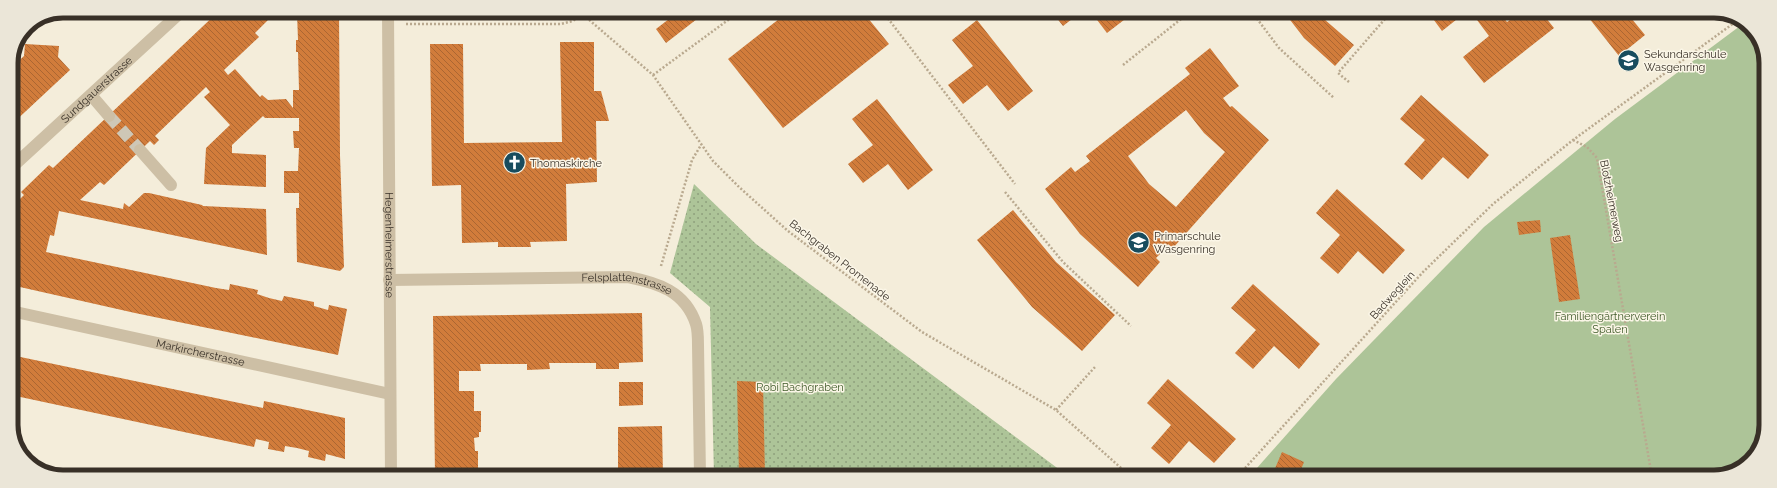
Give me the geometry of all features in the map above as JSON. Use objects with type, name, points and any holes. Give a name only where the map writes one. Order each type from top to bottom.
[{"type":"street","name":"Sundgauerstrasse","points":[[18,162],[174,18]]},
{"type":"street","name":"Hegenheimerstrasse","points":[[387,18],[391,470]]},
{"type":"street","points":[[91,95],[108,116]]},
{"type":"street","points":[[140,150],[171,185]]},
{"type":"street","name":"Felsplattenstrasse","points":[[389,280],[628,277],[657,283],[673,292],[689,308],[696,325],[698,345],[700,470]]},
{"type":"street","name":"Markircherstrasse","points":[[18,313],[390,394]]},
{"type":"path","points":[[445,18],[561,24],[573,21],[576,18]]},
{"type":"path","name":"Bachgraben Promenade","points":[[589,18],[653,75],[713,161],[739,187],[788,231],[874,298],[922,332],[1056,410],[1123,470]]},
{"type":"path","points":[[653,75],[731,18]]},
{"type":"path","points":[[888,18],[1015,184]]},
{"type":"path","points":[[1122,65],[1182,18]]},
{"type":"path","points":[[1256,18],[1279,48],[1334,98]]},
{"type":"path","points":[[1349,82],[1338,73],[1387,18]]},
{"type":"path","points":[[1573,140],[1734,23]]},
{"type":"path","name":"Badweglein","points":[[1242,470],[1423,272],[1493,204],[1573,140]]},
{"type":"path","name":"Blotzheimerweg","points":[[1573,140],[1587,147],[1597,158],[1651,470]]},
{"type":"path","points":[[657,283],[664,253],[692,160],[701,145]]},
{"type":"path","points":[[1005,192],[1064,262],[1131,326]]},
{"type":"path","points":[[1056,410],[1094,367]]},
{"type":"green space","name":"Familiengärtnerverein Spalen","points":[[1740,26],[1750,36],[1756,46],[1759,60],[1759,431],[1754,445],[1748,455],[1741,461],[1728,468],[1714,470],[1255,470],[1336,379],[1484,227],[1615,119]]},
{"type":"green space","name":"Robi Bachgraben","points":[[694,184],[756,244],[1060,470],[714,470],[710,307],[670,273]]},
{"type":"building","points":[[212,18],[270,18],[255,33],[259,37],[224,70],[228,75],[235,69],[260,97],[262,95],[268,100],[286,99],[293,108],[293,90],[299,90],[298,52],[296,52],[296,40],[298,40],[297,18],[339,18],[340,155],[344,267],[340,271],[297,262],[296,208],[299,208],[299,193],[284,193],[284,171],[298,171],[299,148],[294,148],[293,131],[299,131],[299,118],[265,118],[263,116],[232,145],[232,153],[266,155],[266,187],[204,184],[206,148],[230,125],[204,97],[210,92],[206,87],[155,136],[159,140],[154,145],[150,141],[104,185],[100,182],[80,200],[123,209],[124,203],[129,207],[144,193],[149,193],[203,206],[266,209],[267,255],[59,211],[54,236],[50,235],[46,252],[216,288],[229,290],[230,284],[258,290],[257,294],[282,301],[284,296],[314,302],[314,306],[328,310],[329,305],[347,309],[338,355],[135,313],[18,287],[18,208],[20,199],[24,195],[21,192],[49,165],[53,168]]},
{"type":"building","points":[[670,18],[698,18],[666,43],[656,29]]},
{"type":"building","points":[[780,18],[868,18],[889,44],[783,128],[728,59]]},
{"type":"building","points":[[1057,18],[1073,18],[1063,26]]},
{"type":"building","points":[[1096,18],[1126,18],[1107,33]]},
{"type":"building","points":[[1289,18],[1325,18],[1324,19],[1354,45],[1335,66],[1304,38]]},
{"type":"building","points":[[1432,18],[1458,18],[1442,31]]},
{"type":"building","points":[[1476,18],[1504,18],[1507,22],[1513,18],[1546,18],[1554,28],[1484,83],[1463,57],[1489,36]]},
{"type":"building","points":[[1589,18],[1631,18],[1645,35],[1619,56]]},
{"type":"building","points":[[977,20],[1033,91],[1008,111],[987,85],[963,104],[948,85],[973,66],[952,40]]},
{"type":"building","name":"Thomaskirche","points":[[560,42],[594,42],[594,91],[601,91],[609,121],[596,121],[597,182],[566,184],[567,241],[530,242],[531,247],[498,247],[498,242],[462,243],[461,185],[432,186],[430,44],[463,44],[464,143],[562,142]]},
{"type":"building","points":[[25,44],[59,46],[58,57],[70,70],[18,118],[18,63],[24,56]]},
{"type":"building","points":[[1210,48],[1239,86],[1223,98],[1230,107],[1232,106],[1269,140],[1173,248],[1168,244],[1156,258],[1160,262],[1138,287],[1080,234],[1045,189],[1071,167],[1075,172],[1090,161],[1086,156],[1190,74],[1185,68]],"holes":[[[1186,110],[1204,133],[1225,152],[1176,207],[1149,184],[1128,156]]]},
{"type":"building","points":[[1421,95],[1489,155],[1468,179],[1443,157],[1422,180],[1404,164],[1425,140],[1400,119]]},
{"type":"building","points":[[877,99],[933,170],[908,190],[888,164],[863,183],[848,164],[873,145],[852,119]]},
{"type":"building","points":[[1337,189],[1405,250],[1383,274],[1358,251],[1338,274],[1320,258],[1340,235],[1316,213]]},
{"type":"building","points":[[1013,210],[1056,262],[1115,315],[1082,351],[1032,307],[977,240]]},
{"type":"building","points":[[1540,220],[1541,232],[1519,235],[1517,222]]},
{"type":"building","points":[[1570,235],[1580,299],[1559,302],[1550,238]]},
{"type":"building","points":[[1253,284],[1320,344],[1299,369],[1274,346],[1253,369],[1235,353],[1256,330],[1231,308]]},
{"type":"building","points":[[642,313],[643,362],[619,363],[619,369],[596,369],[596,363],[549,363],[550,369],[527,370],[527,364],[480,364],[481,371],[459,371],[459,391],[474,391],[474,411],[481,411],[481,432],[479,432],[479,437],[474,438],[475,451],[478,451],[478,470],[435,470],[433,316]]},
{"type":"building","points":[[18,356],[263,408],[264,401],[345,418],[345,459],[326,454],[325,461],[308,457],[309,451],[285,446],[284,452],[268,449],[269,442],[256,439],[254,447],[18,396]]},
{"type":"building","points":[[1168,379],[1236,439],[1214,463],[1189,441],[1169,464],[1151,448],[1171,425],[1147,403]]},
{"type":"building","points":[[737,381],[763,382],[765,470],[739,470]]},
{"type":"building","points":[[619,382],[643,382],[643,405],[619,406]]},
{"type":"building","points":[[662,426],[663,470],[618,470],[618,427]]},
{"type":"building","points":[[1282,452],[1304,462],[1301,470],[1274,470]]},
{"type":"tunnel","points":[[109,116],[140,150]]},
{"type":"place","name":"Sekundarschule Wasgenring","points":[[1629,60]]},
{"type":"place","name":"Thomaskirche","points":[[514,163]]},
{"type":"place","name":"Primarschule Wasgenring","points":[[1139,242]]}]
